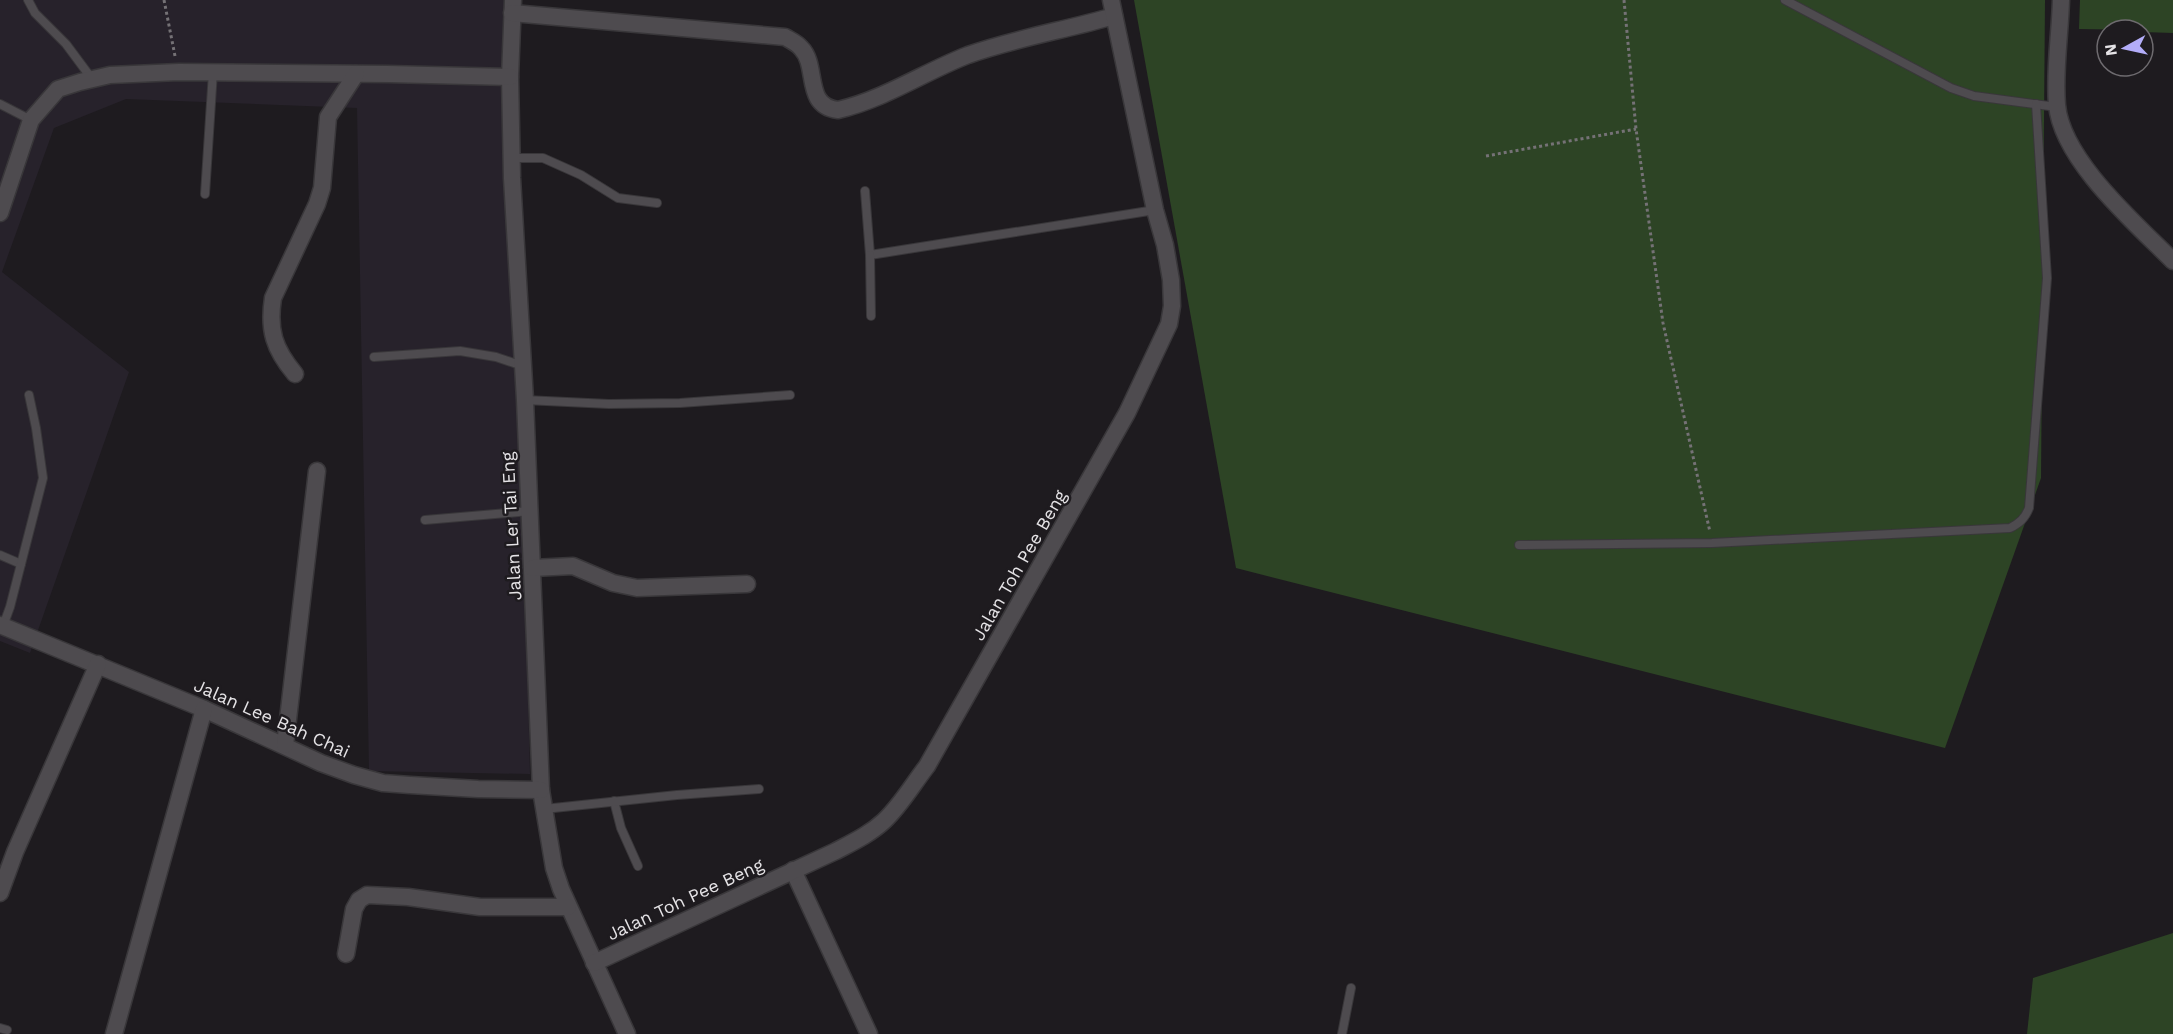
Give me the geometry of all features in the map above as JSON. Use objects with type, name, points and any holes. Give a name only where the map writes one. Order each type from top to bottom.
[{"type":"street","points":[[2061,0],[2057,107],[2066,138],[2081,161],[2111,198],[2173,261]]},
{"type":"street","points":[[512,7],[785,37],[802,48],[808,58],[818,98],[823,105],[838,110],[889,93],[947,64],[999,44],[1077,27],[1113,8]]},
{"type":"street","name":"Jalan Ler Tai Eng","points":[[512,7],[510,77],[512,158],[533,568],[541,790],[554,868],[568,907],[627,1034]]},
{"type":"street","name":"Jalan Toh Pee Beng","points":[[594,963],[864,836],[884,822],[927,766],[1127,413],[1169,324],[1172,306],[1167,257],[1113,8]]},
{"type":"street","points":[[2,203],[31,120],[58,89],[110,75],[213,72],[510,77]]},
{"type":"street","points":[[295,374],[281,357],[274,341],[271,313],[273,298],[320,196],[328,117],[356,74]]},
{"type":"street","points":[[285,745],[317,471]]},
{"type":"street","points":[[533,568],[573,566],[613,584],[637,588],[747,584]]},
{"type":"street","name":"Jalan Lee Bah Chai","points":[[1,625],[98,664],[200,719],[285,745],[354,776],[383,783],[541,790]]},
{"type":"street","points":[[0,892],[15,852],[98,664]]},
{"type":"street","points":[[114,1034],[200,719]]},
{"type":"street","points":[[793,870],[869,1034]]},
{"type":"street","points":[[346,954],[354,909],[359,900],[367,896],[399,896],[480,907],[568,907]]},
{"type":"lane","points":[[28,0],[35,12],[72,51],[93,80]]},
{"type":"lane","points":[[1785,0],[1951,88],[1974,96],[2057,107]]},
{"type":"lane","points":[[205,194],[213,72]]},
{"type":"lane","points":[[0,104],[31,120]]},
{"type":"lane","points":[[1519,545],[1713,543],[2010,528],[2018,524],[2025,517],[2029,508],[2047,278],[2036,104]]},
{"type":"lane","points":[[512,158],[543,158],[581,176],[618,198],[657,203]]},
{"type":"lane","points":[[865,191],[872,316]]},
{"type":"lane","points":[[870,255],[1155,210]]},
{"type":"lane","points":[[374,357],[460,351],[496,357],[523,366]]},
{"type":"lane","points":[[1,625],[10,607],[43,478],[38,438],[28,395]]},
{"type":"lane","points":[[525,400],[609,404],[680,404],[790,396]]},
{"type":"lane","points":[[425,520],[530,512]]},
{"type":"lane","points":[[0,555],[21,564]]},
{"type":"lane","points":[[544,809],[759,789]]},
{"type":"lane","points":[[614,801],[621,828],[638,866]]},
{"type":"lane","points":[[1342,1034],[1351,988]]},
{"type":"path","points":[[164,0],[179,72]]},
{"type":"path","points":[[1624,0],[1636,129],[1663,323],[1713,543]]},
{"type":"path","points":[[1486,156],[1636,129]]},
{"type":"shaded area","points":[[0,0],[511,0],[530,774],[369,771],[357,108],[126,99],[54,128],[2,272],[129,372],[30,653],[0,641]]},
{"type":"green space","points":[[1134,0],[2045,0],[2041,478],[1945,748],[1236,568]]},
{"type":"green space","points":[[2080,0],[2173,0],[2173,33],[2155,32],[2155,18],[2095,18],[2095,29],[2079,29]]},
{"type":"green space","points":[[2173,933],[2173,1034],[2027,1034],[2033,978]]}]
